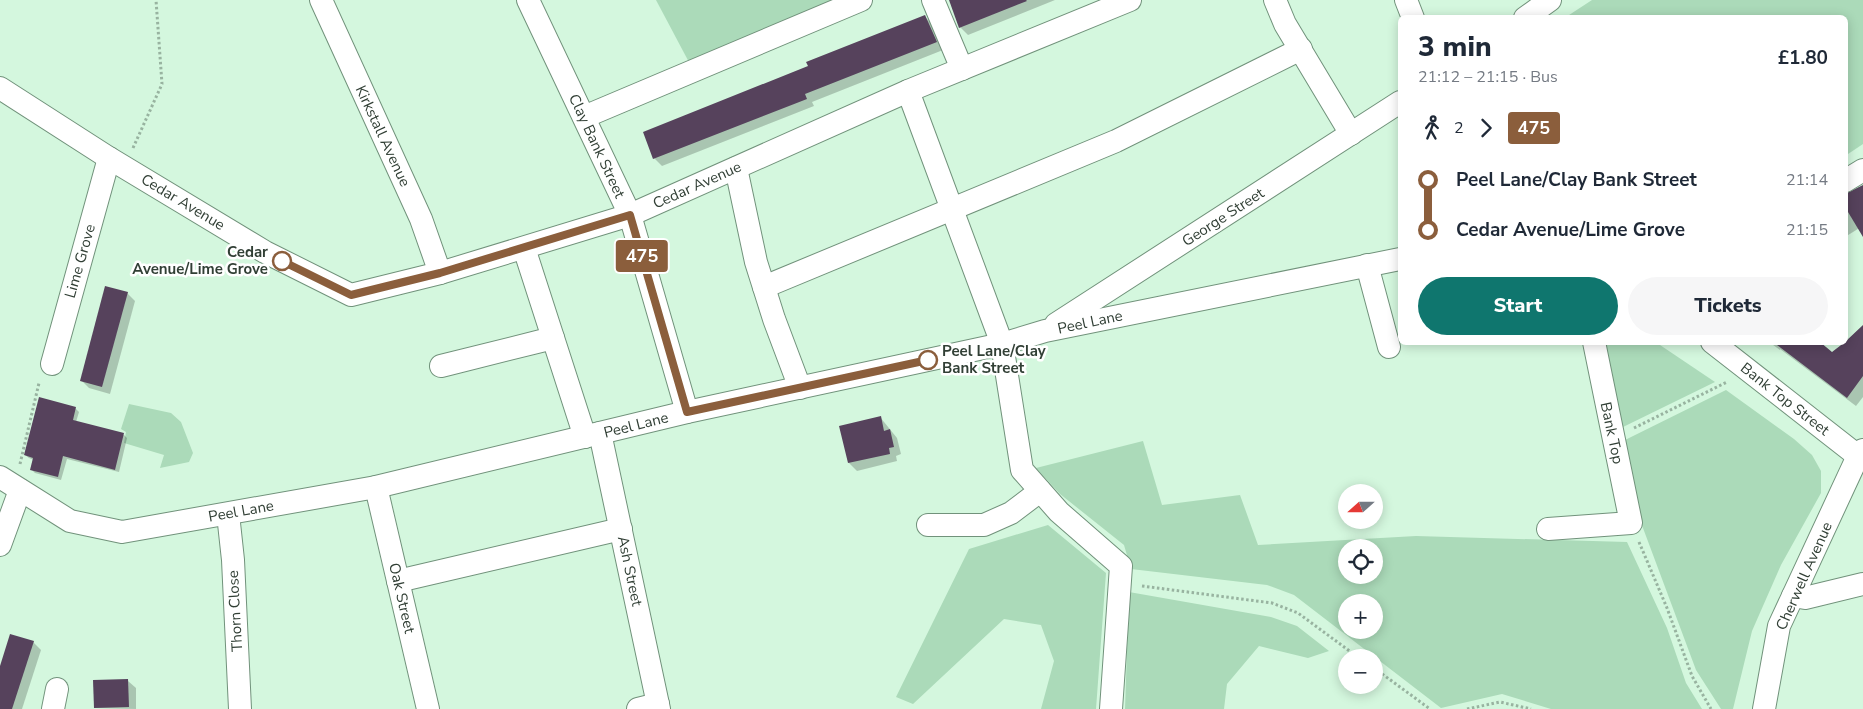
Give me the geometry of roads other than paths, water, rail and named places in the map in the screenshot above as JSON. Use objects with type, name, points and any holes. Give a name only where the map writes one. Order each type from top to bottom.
[{"type":"street","name":"Kirkstall Avenue","points":[[321,0],[421,218],[440,273]]},
{"type":"street","name":"Clay Bank Street","points":[[528,0],[630,215],[687,412]]},
{"type":"street","points":[[584,117],[862,0]]},
{"type":"street","points":[[933,0],[962,69]]},
{"type":"street","name":"Cedar Avenue","points":[[0,88],[117,162],[266,252],[351,295],[440,273],[630,215],[908,91],[1130,0]]},
{"type":"street","points":[[1275,0],[1285,24],[1351,134]]},
{"type":"street","points":[[1406,0],[1412,15]]},
{"type":"street","points":[[1529,15],[1550,0]]},
{"type":"street","points":[[764,287],[1116,141],[1301,50]]},
{"type":"street","points":[[908,91],[1002,344],[1022,470],[1059,512],[1121,566],[1111,709]]},
{"type":"street","name":"George Street","points":[[1045,331],[1398,103]]},
{"type":"street","name":"Lime Grove","points":[[52,364],[117,162]]},
{"type":"street","points":[[736,168],[752,248],[800,388]]},
{"type":"street","points":[[1848,179],[1863,170]]},
{"type":"street","name":"Ash Street","points":[[524,248],[553,338],[592,435],[621,529],[651,708]]},
{"type":"street","name":"Peel Lane","points":[[12,484],[70,521],[122,532],[376,487],[687,412],[1002,344],[1045,331],[1398,258]]},
{"type":"street","points":[[1368,265],[1389,347]]},
{"type":"street","points":[[441,366],[553,338]]},
{"type":"street","name":"Bank Top","points":[[1548,529],[1631,524],[1595,345]]},
{"type":"street","name":"Bank Top Street","points":[[1716,345],[1749,372],[1861,453]]},
{"type":"street","name":"Cherwell Avenue","points":[[1764,709],[1779,626],[1861,453]]},
{"type":"street","points":[[0,545],[12,484]]},
{"type":"street","name":"Oak Street","points":[[376,487],[428,709]]},
{"type":"street","points":[[928,525],[984,524],[1012,513],[1040,491]]},
{"type":"street","name":"Thorn Close","points":[[228,514],[233,560],[240,709]]},
{"type":"street","points":[[398,581],[621,529]]},
{"type":"street","points":[[1793,596],[1805,598],[1863,584]]},
{"type":"place","name":"Cedar Avenue/Lime Grove","points":[[282,261]]},
{"type":"place","name":"Peel Lane/Clay Bank Street","points":[[928,360]]}]
